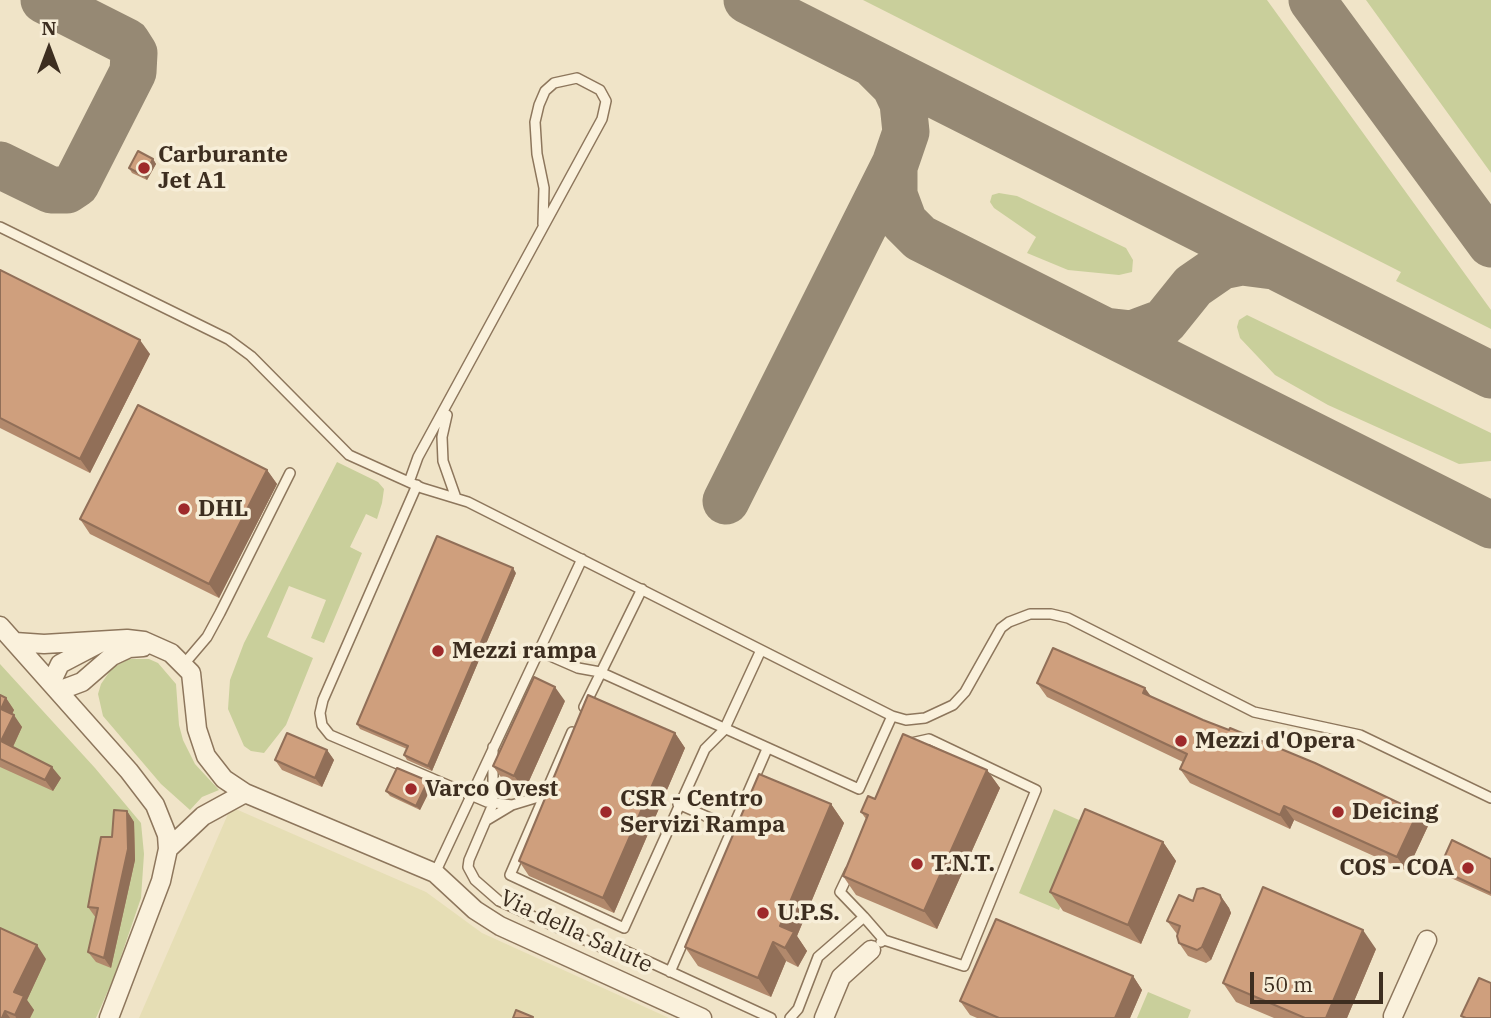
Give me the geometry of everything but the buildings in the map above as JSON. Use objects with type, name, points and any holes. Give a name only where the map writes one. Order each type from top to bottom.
[{"type":"street","points":[[0,626],[129,771],[155,805],[167,835],[168,849],[150,914],[109,1018]]},
{"type":"street","points":[[15,642],[128,639],[161,648],[184,664]]},
{"type":"street","points":[[55,687],[60,664],[105,640]]},
{"type":"street","points":[[55,687],[82,682],[112,656],[129,648],[161,648]]},
{"type":"street","name":"Via della Salute","points":[[184,664],[191,673],[197,729],[206,756],[224,779],[245,793],[435,873],[475,911],[500,926],[702,1018]]},
{"type":"street","points":[[168,849],[203,816],[245,793]]},
{"type":"street","points":[[1393,1016],[1427,940]]},
{"type":"street","points":[[824,1018],[841,977],[878,945]]},
{"type":"lane","points":[[543,224],[544,188],[535,122],[539,105],[545,91],[554,83],[566,78],[578,78],[600,90],[606,101],[602,119],[543,224],[454,397],[418,457],[413,484],[323,700],[320,713],[322,725],[330,735],[493,804],[512,804],[535,798],[547,789]]},
{"type":"lane","points":[[0,227],[228,339],[251,356],[349,455],[413,484],[456,498],[892,716],[906,720],[925,718],[953,705],[965,692],[1001,628],[1030,614],[1051,614],[1068,618],[1254,712],[1360,735],[1491,798]]},
{"type":"lane","points":[[454,397],[442,437],[443,461],[456,498]]},
{"type":"lane","points":[[184,664],[207,637],[290,473]]},
{"type":"lane","points":[[435,873],[582,559]]},
{"type":"lane","points":[[642,589],[600,672],[510,875],[624,928],[705,749],[724,730],[761,650]]},
{"type":"lane","points":[[539,651],[578,668],[600,672],[859,789],[892,716]]},
{"type":"lane","points":[[856,855],[840,892],[864,917],[878,945],[964,965],[1037,790],[929,739],[904,746]]},
{"type":"lane","points":[[493,747],[493,804],[470,853],[468,867],[475,880],[499,901],[603,948],[619,948],[771,1018]]},
{"type":"lane","points":[[670,972],[767,749]]},
{"type":"lane","points":[[484,822],[512,804]]},
{"type":"lane","points":[[678,804],[733,828]]},
{"type":"lane","points":[[790,1018],[798,1009],[818,957],[864,917]]},
{"type":"shaded area","points":[[231,807],[426,892],[482,933],[669,1018],[139,1018]]},
{"type":"green space","points":[[863,0],[1267,0],[1491,310],[1491,329],[1396,281],[1401,272]]},
{"type":"green space","points":[[1366,0],[1491,0],[1491,173]]},
{"type":"green space","points":[[999,193],[1017,196],[1126,248],[1133,260],[1132,272],[1119,275],[1068,270],[1027,253],[1036,237],[994,208],[990,202],[992,195]]},
{"type":"green space","points":[[1247,315],[1491,433],[1491,461],[1459,464],[1328,405],[1275,375],[1240,338],[1237,327],[1239,320]]},
{"type":"green space","points":[[337,462],[378,482],[384,489],[382,503],[377,519],[366,514],[350,547],[362,553],[324,643],[311,638],[326,600],[289,586],[267,637],[313,658],[286,725],[264,753],[251,751],[244,746],[228,709],[230,680],[244,643]]},
{"type":"green space","points":[[129,659],[149,659],[158,663],[176,684],[179,725],[183,740],[195,764],[219,790],[202,797],[190,810],[161,784],[103,716],[98,694],[101,684],[112,668]]},
{"type":"green space","points":[[0,664],[141,823],[144,854],[141,898],[114,977],[96,1018],[0,1018]]},
{"type":"green space","points":[[1054,809],[1095,827],[1059,910],[1019,893]]},
{"type":"green space","points":[[1148,992],[1191,1010],[1188,1018],[1137,1018]]},
{"type":"taxiway","points":[[0,165],[51,190],[67,190],[76,184],[133,72],[134,53],[127,42],[44,0]]},
{"type":"taxiway","points":[[747,0],[1491,375]]},
{"type":"taxiway","points":[[1312,0],[1491,244]]},
{"type":"taxiway","points":[[873,64],[895,86],[903,103],[906,132],[894,167],[894,195],[904,222],[920,238],[1491,525]]},
{"type":"taxiway","points":[[726,501],[895,164]]},
{"type":"taxiway","points":[[1105,331],[1132,334],[1164,322],[1193,286],[1222,266],[1242,262],[1273,266]]},
{"type":"place","name":"Carburante Jet A1","points":[[144,168]]},
{"type":"place","name":"DHL","points":[[184,509]]},
{"type":"place","name":"Mezzi rampa","points":[[438,651]]},
{"type":"place","name":"Mezzi d'Opera","points":[[1181,741]]},
{"type":"place","name":"Varco Ovest","points":[[411,789]]},
{"type":"place","name":"CSR - Centro Servizi Rampa","points":[[606,812]]},
{"type":"place","name":"Deicing","points":[[1338,812]]},
{"type":"place","name":"T.N.T.","points":[[917,864]]},
{"type":"place","name":"COS - COA","points":[[1468,868]]},
{"type":"place","name":"U.P.S.","points":[[763,913]]}]
